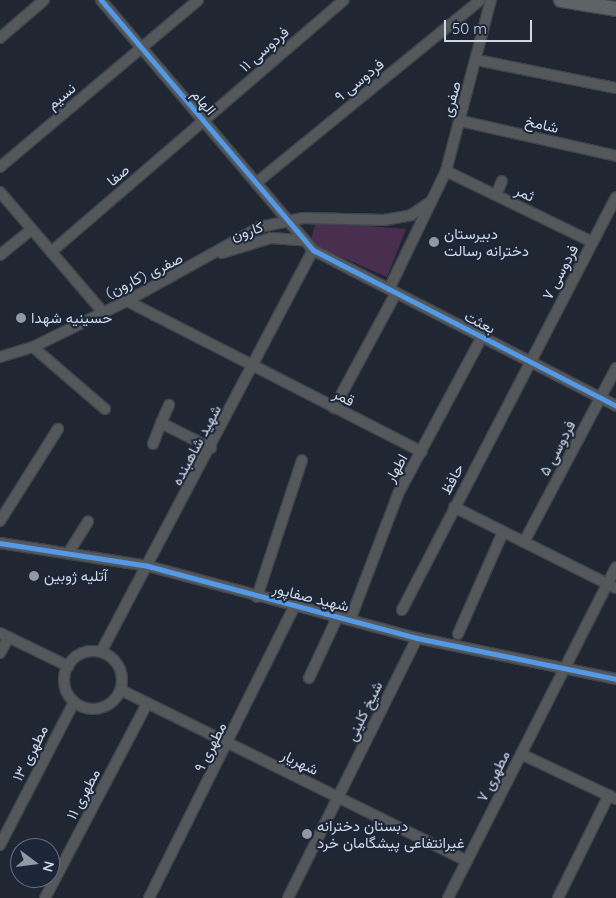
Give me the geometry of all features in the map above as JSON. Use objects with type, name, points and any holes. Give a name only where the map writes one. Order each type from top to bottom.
[{"type":"main road","points":[[561,0],[616,9]]},
{"type":"street","points":[[0,38],[44,0]]},
{"type":"street","name":"الهام","points":[[101,0],[288,219],[302,240]]},
{"type":"street","name":"نسیم","points":[[0,167],[198,0]]},
{"type":"street","name":"فردوسی ۱۱","points":[[204,121],[344,0]]},
{"type":"street","name":"فردوسی ۹","points":[[256,182],[480,0]]},
{"type":"street","name":"صفری","points":[[334,408],[392,291],[415,233],[446,171],[492,0]]},
{"type":"street","points":[[477,60],[616,88]]},
{"type":"street","name":"صفا","points":[[51,252],[204,121]]},
{"type":"street","name":"شامخ","points":[[460,121],[616,156]]},
{"type":"street","name":"ثمر","points":[[446,171],[592,242]]},
{"type":"street","points":[[496,196],[502,181]]},
{"type":"street","points":[[0,192],[103,312]]},
{"type":"street","name":"فردوسی ۷","points":[[530,362],[616,197]]},
{"type":"street","points":[[288,219],[349,222],[403,216],[430,202]]},
{"type":"street","points":[[403,216],[415,233]]},
{"type":"street","name":"کارون","points":[[219,254],[250,232],[288,219]]},
{"type":"street","points":[[0,255],[31,230]]},
{"type":"street","name":"کارون","points":[[219,254],[271,238],[302,240]]},
{"type":"street","name":"بعثت","points":[[302,240],[313,250],[616,406]]},
{"type":"street","name":"شهید شاهبنده","points":[[101,652],[211,448],[313,250]]},
{"type":"street","name":"صفری (کارون)","points":[[0,357],[33,347],[219,254]]},
{"type":"street","name":"قمر","points":[[127,301],[253,368],[422,452]]},
{"type":"street","name":"اطهار","points":[[350,620],[378,539],[482,337]]},
{"type":"street","points":[[33,347],[105,409]]},
{"type":"street","name":"حافظ","points":[[402,610],[530,362]]},
{"type":"street","name":"فردوسی ۵","points":[[524,542],[616,368]]},
{"type":"street","points":[[153,444],[169,405]]},
{"type":"street","points":[[161,423],[211,448]]},
{"type":"street","points":[[0,520],[58,429]]},
{"type":"street","points":[[257,597],[302,460]]},
{"type":"street","points":[[454,507],[612,586]]},
{"type":"street","points":[[69,552],[88,521]]},
{"type":"street","points":[[458,634],[503,532]]},
{"type":"street","name":"شهید صفاپور","points":[[0,543],[69,552],[148,566],[294,607],[417,638],[565,667],[616,680]]},
{"type":"street","name":"مطهری ۷","points":[[448,898],[565,667],[612,586],[616,567]]},
{"type":"street","name":"مطهری ۹","points":[[149,898],[229,744],[294,607]]},
{"type":"street","points":[[309,678],[337,618]]},
{"type":"street","points":[[0,653],[4,635],[68,666]]},
{"type":"street","name":"شیخ کلینی","points":[[288,898],[417,638]]},
{"type":"street","points":[[84,652],[101,652],[118,664],[120,690],[112,703],[98,709],[74,702],[64,685],[68,666],[84,652]]},
{"type":"street","name":"شهریار","points":[[120,690],[467,861]]},
{"type":"street","name":"مطهری ۱۳","points":[[0,845],[74,702]]},
{"type":"street","name":"مطهری ۱۱","points":[[45,898],[147,704]]},
{"type":"street","points":[[521,754],[612,797],[558,898]]},
{"type":"shaded area","points":[[316,222],[406,229],[387,277],[310,243]]},
{"type":"cycle path","points":[[101,0],[313,250],[616,406]]},
{"type":"cycle path","points":[[0,543],[148,566],[417,638],[616,679]]},
{"type":"place","name":"دبیرستان دخترانه رسالت","points":[[434,242]]},
{"type":"place","name":"حسینیه شهدا","points":[[21,318]]},
{"type":"place","name":"آتلیه ژوبین","points":[[34,576]]},
{"type":"place","name":"دبستان دخترانه غیرانتفاعی پیشگامان خرد","points":[[307,834]]}]
